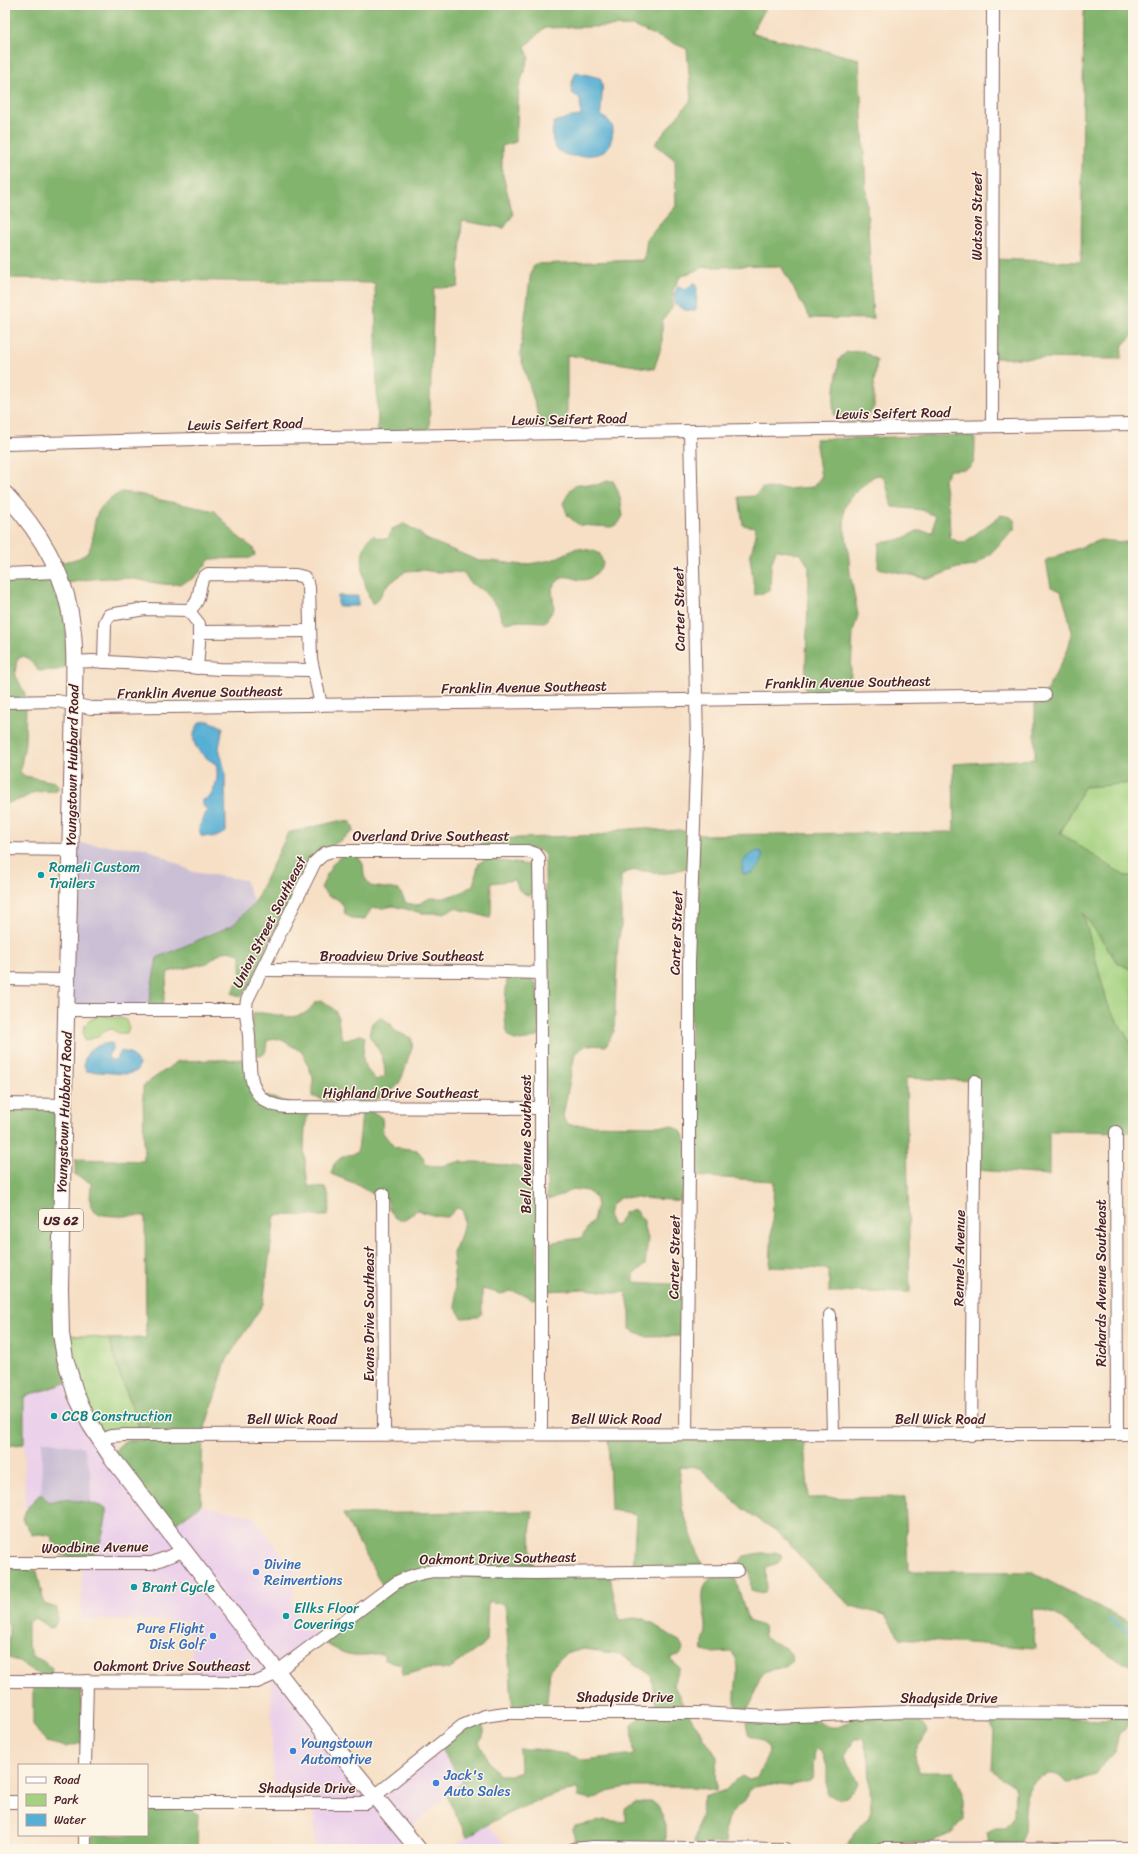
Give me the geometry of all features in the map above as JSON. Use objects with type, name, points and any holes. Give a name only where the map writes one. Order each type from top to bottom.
[{"type":"main road","name":"Youngstown Hubbard Road","points":[[5,494],[32,525],[46,547],[65,592],[72,623],[74,704],[67,1010],[63,1105],[60,1288],[61,1334],[71,1381],[90,1424],[110,1455],[277,1672],[418,1849]]},
{"type":"street","name":"Watson Street","points":[[992,426],[993,5]]},
{"type":"street","name":"Lewis Seifert Road","points":[[5,444],[196,439],[1133,424]]},
{"type":"street","name":"Carter Street","points":[[686,1434],[689,1176],[689,963],[696,789],[696,699],[690,432]]},
{"type":"street","points":[[5,574],[57,572]]},
{"type":"street","points":[[104,662],[106,623],[109,615],[145,609],[188,610],[198,602],[202,580],[208,574],[296,575],[304,577],[309,587],[313,670],[321,705]]},
{"type":"street","points":[[188,610],[199,624],[197,668]]},
{"type":"street","points":[[199,632],[310,631]]},
{"type":"street","points":[[74,662],[104,662],[197,668],[313,670]]},
{"type":"street","name":"Franklin Avenue Southeast","points":[[5,702],[57,701],[91,708],[1045,695]]},
{"type":"street","points":[[5,849],[70,850]]},
{"type":"street","name":"Overland Drive Southeast","points":[[325,853],[333,851],[527,851],[536,854]]},
{"type":"street","name":"Union Street Southeast","points":[[263,1100],[254,1089],[252,1082],[245,1010],[247,1000],[315,862],[325,853]]},
{"type":"street","name":"Bell Avenue Southeast","points":[[536,854],[540,862],[541,1434]]},
{"type":"street","name":"Broadview Drive Southeast","points":[[263,970],[468,971],[540,973]]},
{"type":"street","points":[[5,979],[67,980]]},
{"type":"street","points":[[67,1010],[245,1010]]},
{"type":"street","name":"Rennels Avenue","points":[[971,1434],[975,1081]]},
{"type":"street","name":"Highland Drive Southeast","points":[[263,1100],[276,1106],[286,1107],[541,1108]]},
{"type":"street","points":[[5,1104],[63,1105]]},
{"type":"street","name":"Richards Avenue Southeast","points":[[1116,1132],[1118,1434]]},
{"type":"street","name":"Evans Drive Southeast","points":[[383,1194],[384,1434]]},
{"type":"street","points":[[830,1315],[833,1434]]},
{"type":"street","name":"Bell Wick Road","points":[[101,1441],[111,1436],[124,1434],[1133,1434]]},
{"type":"street","name":"Woodbine Avenue","points":[[5,1563],[152,1563],[183,1551]]},
{"type":"street","name":"Oakmont Drive Southeast","points":[[5,1681],[257,1682],[264,1680],[277,1672],[386,1590],[410,1575],[433,1571],[534,1573],[737,1571]]},
{"type":"street","points":[[85,1764],[87,1681]]},
{"type":"street","name":"Shadyside Drive","points":[[148,1803],[366,1803],[462,1726],[477,1719],[494,1714],[700,1713],[771,1717],[903,1712],[1133,1712]]},
{"type":"street","points":[[5,1802],[18,1802]]},
{"type":"street","points":[[85,1836],[85,1849]]},
{"type":"street","points":[[574,1849],[593,1847],[785,1849]]},
{"type":"street","points":[[883,1849],[1133,1848]]},
{"type":"shaded area","points":[[70,843],[147,848],[193,872],[245,880],[254,902],[233,925],[157,958],[147,1010],[67,1010]]},
{"type":"shaded area","points":[[71,1381],[167,1530],[201,1505],[252,1516],[298,1575],[292,1597],[293,1609],[320,1640],[277,1672],[376,1796],[438,1745],[463,1782],[405,1832],[418,1849],[314,1849],[314,1803],[273,1803],[271,1676],[194,1681],[189,1621],[81,1619],[83,1509],[25,1509],[24,1397]]},
{"type":"shaded area","points":[[42,1441],[84,1447],[90,1469],[91,1508],[41,1508]]},
{"type":"shaded area","points":[[487,1823],[508,1849],[449,1849]]},
{"type":"green space","points":[[5,5],[768,5],[751,33],[859,59],[873,319],[810,318],[781,266],[704,267],[680,277],[673,290],[672,308],[662,321],[662,345],[654,369],[567,355],[567,434],[536,434],[537,410],[520,355],[531,271],[535,264],[644,260],[647,239],[676,206],[675,160],[655,144],[691,100],[687,49],[633,26],[544,28],[525,47],[529,57],[519,87],[516,142],[502,146],[502,171],[513,215],[504,228],[462,221],[458,287],[434,288],[429,436],[378,437],[375,283],[5,278]]},
{"type":"green space","points":[[1084,5],[1133,5],[1133,335],[1123,345],[1121,359],[992,358],[992,259],[1081,262]]},
{"type":"green space","points":[[863,351],[877,360],[874,384],[874,407],[864,422],[847,421],[834,415],[833,404],[839,359],[847,352]]},
{"type":"green space","points":[[970,435],[975,439],[975,455],[972,464],[970,467],[965,469],[949,470],[944,480],[949,512],[950,537],[958,542],[965,542],[1001,515],[1011,517],[1015,521],[1015,528],[990,554],[975,566],[957,568],[929,579],[878,568],[879,543],[902,539],[917,531],[933,532],[935,516],[922,510],[892,507],[885,479],[880,475],[874,476],[849,499],[844,509],[844,527],[848,547],[850,573],[858,615],[853,632],[850,692],[805,692],[809,567],[801,554],[776,550],[771,565],[770,591],[755,595],[750,557],[756,535],[755,527],[743,525],[739,497],[755,496],[762,488],[786,489],[813,487],[821,477],[815,439]]},
{"type":"green space","points":[[613,481],[620,498],[623,516],[618,524],[611,527],[579,525],[568,516],[563,503],[571,489],[577,484],[596,485]]},
{"type":"green space","points":[[122,492],[143,495],[215,511],[236,535],[253,548],[255,555],[250,558],[210,559],[195,577],[188,581],[175,584],[161,584],[133,579],[116,578],[88,579],[62,585],[69,665],[58,670],[39,671],[30,660],[24,656],[17,659],[15,674],[25,694],[26,705],[25,743],[20,772],[25,776],[55,782],[58,785],[58,789],[54,791],[35,792],[22,799],[5,804],[5,574],[57,572],[54,564],[80,557],[87,553],[91,545],[97,513],[106,502]]},
{"type":"green space","points":[[404,524],[417,531],[426,539],[479,561],[523,565],[552,560],[577,548],[594,551],[600,554],[603,564],[595,575],[588,579],[583,580],[566,577],[557,582],[552,588],[554,609],[545,622],[520,621],[505,623],[501,618],[498,607],[482,590],[470,583],[465,574],[456,572],[435,572],[423,570],[406,571],[385,587],[373,605],[364,579],[362,568],[362,558],[367,541],[373,535],[378,538],[388,539],[392,529]]},
{"type":"green space","points":[[1100,540],[1133,543],[1133,783],[1084,787],[1060,833],[1125,876],[1133,876],[1133,971],[1117,962],[1083,913],[1108,1005],[1133,1047],[1133,1132],[1049,1131],[1049,1175],[975,1170],[975,1081],[906,1078],[910,1292],[829,1292],[829,1269],[770,1267],[774,1181],[689,1176],[693,866],[668,873],[656,873],[639,870],[627,872],[621,875],[621,926],[618,943],[614,1031],[606,1046],[587,1045],[575,1053],[563,1116],[565,1122],[570,1125],[673,1126],[681,1131],[686,1140],[687,1201],[621,1197],[610,1206],[608,1215],[613,1226],[618,1224],[624,1213],[635,1210],[644,1221],[644,1229],[648,1238],[645,1265],[634,1274],[634,1282],[686,1285],[681,1336],[647,1337],[630,1329],[630,1312],[626,1292],[614,1293],[586,1289],[546,1291],[546,1243],[581,1238],[593,1220],[597,1206],[595,1197],[587,1191],[573,1189],[560,1196],[547,1200],[545,855],[539,850],[484,846],[480,844],[493,839],[602,835],[618,830],[643,828],[665,831],[680,830],[695,835],[954,832],[953,764],[1035,759],[1035,695],[1045,694],[1065,655],[1071,631],[1061,591],[1051,587],[1046,560]]},
{"type":"green space","points":[[1133,783],[1133,876],[1125,876],[1060,834],[1084,787]]},
{"type":"green space","points":[[338,821],[351,822],[354,831],[329,848],[316,853],[290,906],[273,933],[250,985],[241,997],[232,993],[241,975],[241,955],[233,951],[222,952],[207,963],[168,972],[163,1006],[148,1007],[157,958],[233,925],[254,903],[288,833]]},
{"type":"green space","points":[[355,852],[363,864],[364,876],[370,886],[399,890],[406,903],[417,905],[430,898],[444,898],[462,892],[473,885],[479,863],[487,859],[529,865],[536,877],[536,891],[529,896],[519,890],[515,880],[491,883],[490,918],[455,908],[444,913],[422,913],[393,906],[372,908],[364,920],[353,919],[345,914],[340,902],[335,898],[328,896],[321,888],[336,860],[347,854]]},
{"type":"green space","points":[[1082,911],[1117,962],[1133,971],[1133,1047],[1108,1005]]},
{"type":"green space","points":[[508,974],[531,978],[537,986],[539,1036],[517,1041],[511,1038],[508,1034],[505,1008]]},
{"type":"green space","points":[[322,1001],[337,1014],[340,1033],[343,1039],[360,1035],[365,1037],[363,1061],[367,1069],[376,1080],[385,1077],[385,1070],[381,1054],[369,1035],[372,1023],[380,1017],[391,1024],[395,1031],[411,1038],[412,1047],[403,1075],[396,1087],[379,1098],[368,1100],[345,1101],[313,1097],[313,1077],[302,1052],[282,1040],[274,1038],[267,1041],[266,1051],[262,1055],[259,1056],[255,1052],[251,1019],[254,1013],[267,1013],[293,1017],[299,1016],[306,1012],[316,1002]]},
{"type":"green space","points":[[101,1015],[125,1019],[129,1027],[127,1033],[118,1033],[112,1029],[106,1030],[100,1035],[85,1041],[83,1036],[84,1027],[89,1021]]},
{"type":"green space","points":[[250,1059],[257,1094],[310,1108],[305,1126],[304,1152],[308,1186],[325,1188],[330,1202],[329,1209],[327,1216],[275,1215],[263,1304],[227,1359],[203,1434],[201,1505],[167,1530],[110,1455],[124,1441],[144,1440],[117,1366],[109,1339],[146,1338],[145,1216],[109,1216],[102,1215],[93,1210],[91,1208],[90,1201],[91,1183],[75,1175],[75,1159],[144,1161],[143,1086],[178,1061]]},
{"type":"green space","points":[[5,1104],[63,1105],[60,1268],[71,1381],[24,1397],[24,1444],[5,1446]]},
{"type":"green space","points":[[369,1112],[375,1113],[382,1118],[383,1133],[394,1147],[417,1150],[423,1157],[426,1165],[442,1166],[458,1162],[477,1162],[536,1169],[538,1298],[531,1299],[526,1295],[510,1291],[502,1294],[482,1289],[482,1313],[478,1317],[462,1318],[456,1308],[453,1253],[461,1235],[464,1221],[463,1210],[457,1208],[448,1217],[432,1215],[417,1210],[404,1220],[395,1218],[389,1209],[387,1198],[376,1196],[359,1185],[331,1174],[334,1164],[338,1160],[357,1152],[362,1114]]},
{"type":"green space","points":[[61,1334],[109,1339],[117,1367],[142,1435],[101,1441]]},
{"type":"green space","points":[[608,1434],[803,1434],[809,1498],[905,1497],[908,1571],[1031,1572],[1133,1624],[1133,1667],[1106,1653],[1055,1614],[1032,1608],[1035,1648],[900,1638],[885,1615],[851,1606],[823,1581],[778,1532],[743,1509],[700,1468],[679,1467],[682,1508],[704,1571],[633,1572],[636,1514],[611,1510]]},
{"type":"green space","points":[[39,1495],[42,1495],[48,1502],[63,1499],[91,1503],[106,1508],[106,1520],[97,1549],[93,1554],[82,1559],[67,1556],[58,1553],[51,1536],[40,1534],[32,1535],[22,1519],[30,1504]]},
{"type":"green space","points":[[533,1511],[530,1533],[534,1573],[609,1572],[619,1620],[636,1618],[645,1619],[678,1640],[683,1648],[681,1654],[674,1656],[670,1660],[680,1668],[673,1684],[688,1713],[717,1757],[716,1791],[697,1787],[627,1787],[612,1790],[591,1800],[578,1797],[578,1789],[575,1789],[519,1808],[467,1837],[447,1796],[463,1782],[438,1745],[477,1719],[484,1730],[479,1742],[487,1759],[498,1775],[511,1775],[520,1771],[519,1749],[536,1749],[566,1754],[585,1760],[634,1754],[632,1725],[639,1717],[657,1712],[651,1675],[620,1654],[584,1649],[565,1654],[550,1669],[546,1712],[513,1713],[505,1605],[488,1601],[486,1643],[449,1669],[425,1669],[404,1675],[401,1670],[402,1664],[385,1660],[383,1654],[346,1654],[320,1640],[385,1590],[343,1514]]},
{"type":"green space","points":[[761,1553],[778,1553],[781,1554],[782,1558],[778,1563],[766,1567],[767,1589],[765,1592],[758,1593],[751,1591],[750,1571],[741,1570],[739,1563],[744,1556]]},
{"type":"green space","points":[[11,1568],[37,1571],[44,1604],[57,1608],[57,1620],[54,1627],[48,1628],[36,1618],[28,1621],[28,1646],[32,1656],[43,1661],[52,1668],[51,1675],[37,1673],[21,1663],[9,1658],[9,1624],[5,1623],[5,1578]]},
{"type":"green space","points":[[722,1575],[729,1575],[736,1580],[748,1621],[763,1626],[764,1637],[789,1651],[793,1660],[780,1668],[767,1671],[763,1674],[758,1682],[751,1704],[748,1708],[737,1709],[735,1702],[737,1667],[732,1652],[710,1653],[703,1651],[706,1630],[703,1603],[704,1589],[706,1583],[710,1579]]},
{"type":"green space","points":[[33,1685],[78,1686],[81,1688],[82,1743],[65,1747],[47,1742],[38,1732],[33,1724]]},
{"type":"green space","points":[[857,1716],[915,1717],[927,1730],[916,1750],[914,1758],[920,1772],[954,1772],[963,1792],[963,1820],[952,1833],[928,1843],[883,1842],[871,1849],[844,1849],[851,1840],[854,1832],[868,1819],[871,1811],[869,1759],[863,1739],[855,1739],[845,1756],[858,1784],[848,1796],[837,1798],[827,1794],[827,1767],[822,1750],[818,1749],[815,1750],[812,1779],[789,1786],[771,1784],[754,1787],[749,1791],[745,1800],[729,1816],[724,1831],[726,1843],[694,1844],[704,1797],[726,1790],[734,1781],[742,1776],[749,1780],[757,1778],[769,1752],[765,1743],[748,1734],[746,1723],[751,1720],[800,1719],[820,1722],[829,1727],[838,1727]]},
{"type":"green space","points":[[991,1716],[1106,1720],[1115,1717],[1129,1718],[1129,1724],[1119,1733],[1115,1752],[1093,1776],[1066,1783],[1060,1777],[1051,1774],[1040,1777],[1036,1781],[1026,1797],[1025,1831],[1019,1845],[989,1844],[987,1832],[995,1828],[1005,1828],[1014,1817],[1015,1786],[996,1775],[992,1770],[994,1732],[988,1721]]},
{"type":"green space","points":[[652,1802],[658,1805],[666,1826],[666,1838],[661,1844],[582,1843],[575,1841],[573,1829],[575,1826],[604,1820],[625,1822],[625,1809],[636,1803]]},
{"type":"green space","points":[[148,1807],[180,1808],[198,1814],[197,1849],[92,1849],[92,1836],[148,1836]]},
{"type":"water","points":[[576,72],[600,78],[602,85],[601,115],[612,125],[613,128],[612,139],[609,146],[605,151],[595,155],[575,156],[562,153],[557,149],[552,138],[554,122],[581,116],[580,98],[572,93],[572,82]]},
{"type":"water","points":[[693,283],[695,283],[697,288],[696,309],[694,311],[685,310],[675,304],[674,295],[678,286],[686,290]]},
{"type":"water","points":[[338,596],[358,596],[358,606],[338,606]]},
{"type":"water","points":[[209,721],[223,727],[219,748],[225,771],[226,832],[216,837],[201,836],[199,827],[207,811],[203,805],[203,800],[210,797],[215,785],[217,773],[216,764],[204,756],[196,747],[194,736],[200,722]]},
{"type":"water","points":[[758,851],[762,852],[762,862],[756,870],[750,874],[743,874],[743,863],[747,857]]},
{"type":"water","points":[[110,1043],[113,1044],[108,1056],[110,1060],[116,1060],[121,1051],[130,1053],[139,1064],[137,1071],[127,1074],[86,1071],[84,1062],[88,1052],[95,1047]]},
{"type":"waterway","points":[[1108,1619],[1133,1634]]},
{"type":"place","name":"Romeli Custom Trailers","points":[[41,875]]},
{"type":"place","name":"CCB Construction","points":[[54,1416]]},
{"type":"place","name":"Divine Reinventions","points":[[256,1572]]},
{"type":"place","name":"Brant Cycle","points":[[134,1587]]},
{"type":"place","name":"Ellks Floor Coverings","points":[[286,1616]]},
{"type":"place","name":"Pure Flight Disk Golf","points":[[213,1636]]},
{"type":"place","name":"Youngstown Automotive","points":[[293,1751]]},
{"type":"place","name":"Jack's Auto Sales","points":[[436,1783]]}]
